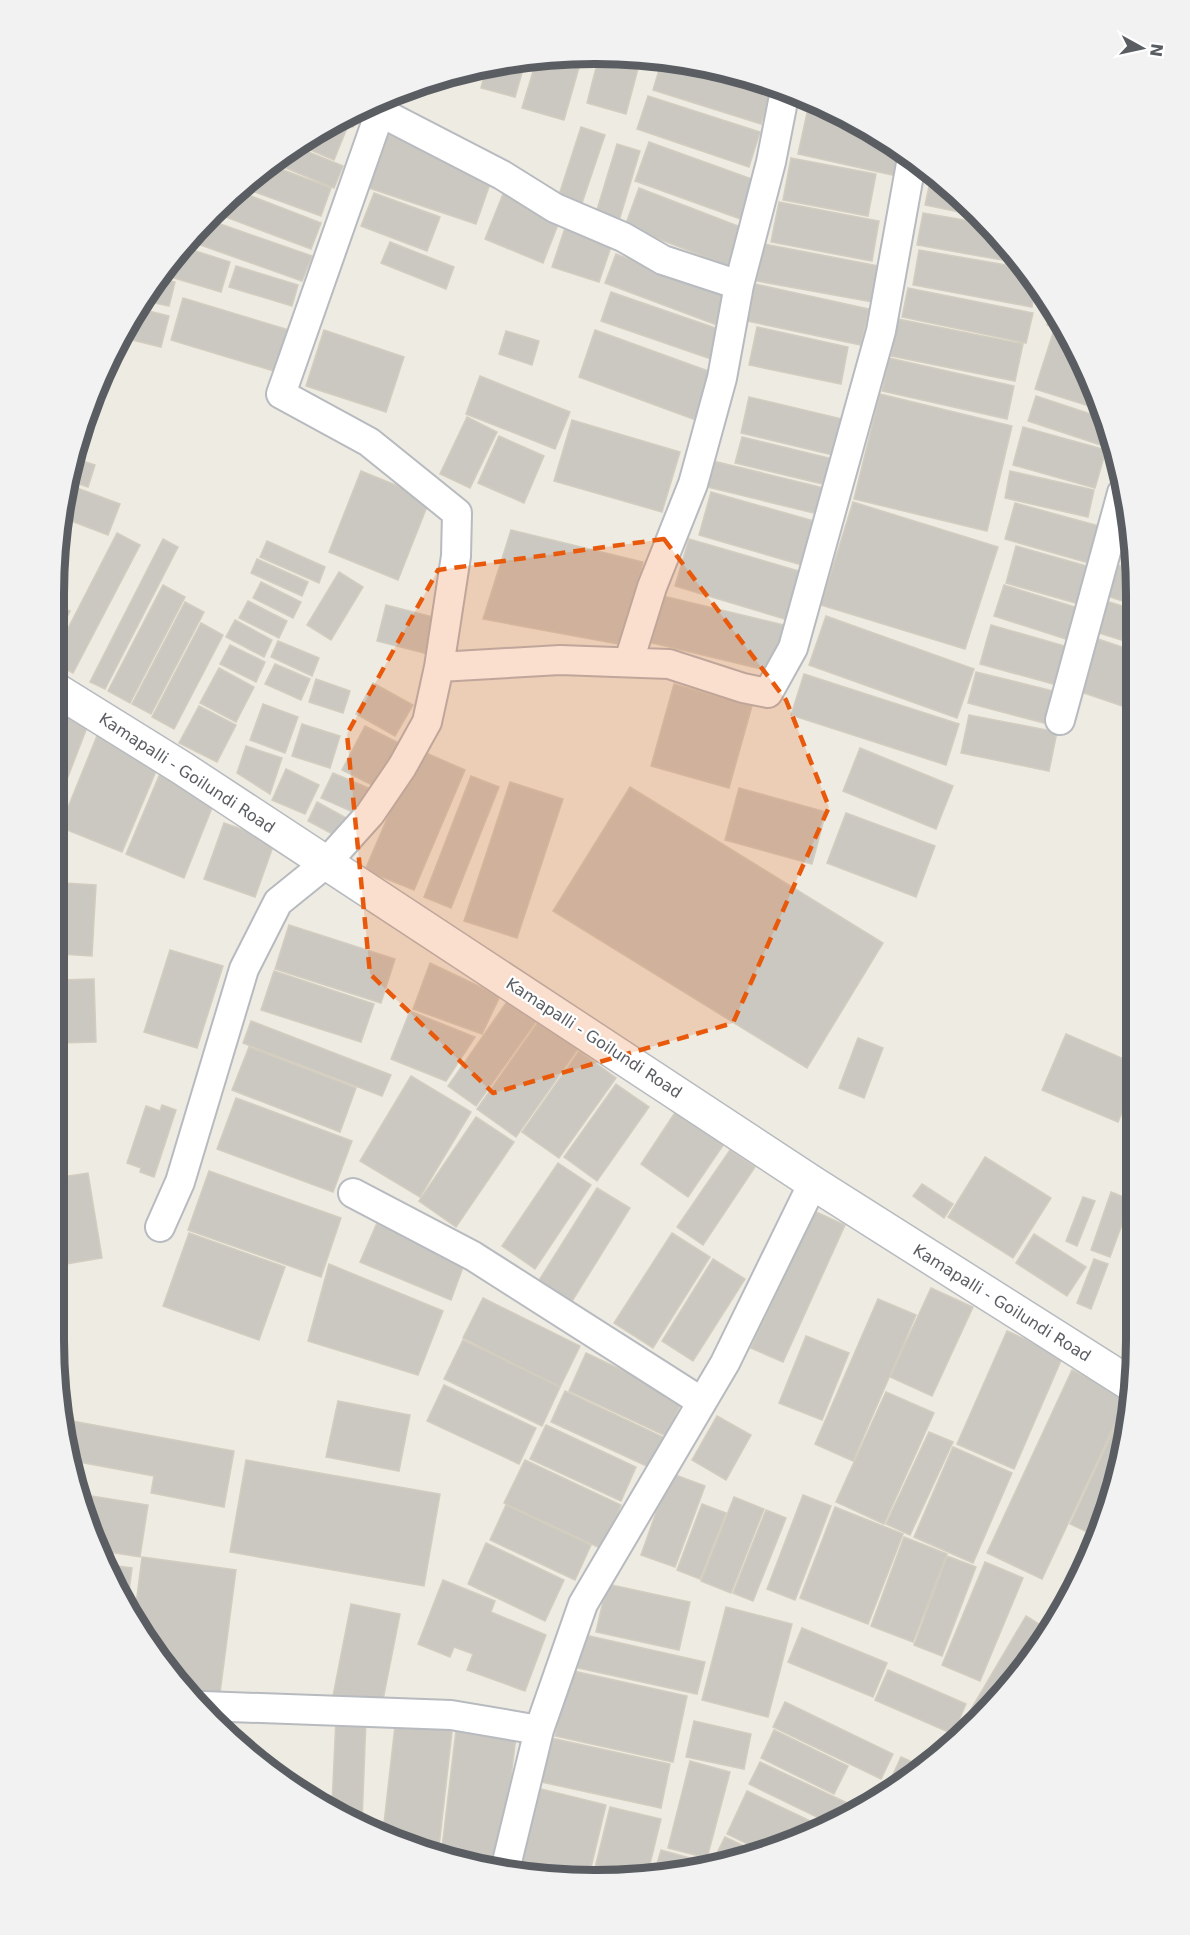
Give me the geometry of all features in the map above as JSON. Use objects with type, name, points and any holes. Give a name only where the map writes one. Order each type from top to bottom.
[{"type":"street","points":[[630,661],[652,587],[693,484],[722,378],[739,285],[771,162],[783,99]]},
{"type":"street","points":[[160,1227],[180,1182],[244,969],[278,902],[325,864],[370,814],[402,767],[427,722],[439,667],[456,556],[457,513],[369,442],[281,394],[380,112],[502,175],[555,208],[623,237],[663,260],[739,285]]},
{"type":"street","points":[[439,667],[560,660],[669,664],[743,688],[768,693],[793,648],[881,331],[910,168]]},
{"type":"street","points":[[1060,720],[1118,508]]},
{"type":"street","name":"Kamapalli - Goilundi Road","points":[[64,695],[227,796],[325,864],[813,1183],[1124,1379]]},
{"type":"street","points":[[507,1863],[539,1730],[583,1604],[724,1363],[813,1183]]},
{"type":"street","points":[[353,1193],[472,1256],[702,1402]]},
{"type":"street","points":[[212,1706],[451,1715],[539,1730]]},
{"type":"highlighted area","points":[[664,539],[786,700],[829,807],[733,1023],[493,1093],[370,974],[347,734],[438,570]]},
{"type":"building","points":[[597,64],[638,67],[626,114],[587,103]]},
{"type":"building","points":[[580,65],[564,120],[522,108],[534,68]]},
{"type":"building","points":[[659,69],[698,75],[770,94],[761,124],[653,90]]},
{"type":"building","points":[[523,70],[515,97],[481,88],[484,77]]},
{"type":"building","points":[[648,96],[760,132],[749,167],[637,129]]},
{"type":"building","points":[[807,113],[830,119],[900,161],[897,176],[798,154]]},
{"type":"building","points":[[581,127],[605,135],[581,206],[558,198]]},
{"type":"building","points":[[347,128],[334,160],[308,149]]},
{"type":"building","points":[[380,132],[465,161],[492,178],[476,224],[363,186]]},
{"type":"building","points":[[649,142],[760,182],[746,221],[635,181]]},
{"type":"building","points":[[617,144],[640,151],[619,221],[596,213]]},
{"type":"building","points":[[305,151],[343,166],[334,188],[282,167]]},
{"type":"building","points":[[791,158],[876,174],[868,216],[783,200]]},
{"type":"building","points":[[280,169],[331,188],[321,216],[251,191]]},
{"type":"building","points":[[930,184],[962,213],[925,205]]},
{"type":"building","points":[[639,188],[743,228],[729,266],[625,226]]},
{"type":"building","points":[[374,193],[440,217],[427,251],[361,226]]},
{"type":"building","points":[[247,194],[321,223],[311,249],[224,216]]},
{"type":"building","points":[[503,194],[561,217],[543,263],[485,239]]},
{"type":"building","points":[[779,202],[879,221],[872,261],[771,242]]},
{"type":"building","points":[[923,213],[971,221],[1007,261],[917,245]]},
{"type":"building","points":[[567,222],[614,238],[599,282],[552,267]]},
{"type":"building","points":[[217,223],[312,256],[302,281],[197,244]]},
{"type":"building","points":[[390,242],[454,267],[446,289],[381,263]]},
{"type":"building","points":[[764,244],[879,266],[872,302],[757,281]]},
{"type":"building","points":[[192,250],[230,262],[221,292],[171,277]]},
{"type":"building","points":[[919,250],[1011,266],[1033,296],[1032,307],[913,285]]},
{"type":"building","points":[[616,254],[728,297],[717,325],[605,283]]},
{"type":"building","points":[[236,266],[298,285],[292,306],[229,287]]},
{"type":"building","points":[[168,280],[175,282],[169,306],[153,302]]},
{"type":"building","points":[[755,284],[869,309],[861,345],[747,321]]},
{"type":"building","points":[[908,288],[1033,313],[1026,343],[902,317]]},
{"type":"building","points":[[611,292],[724,331],[714,360],[601,321]]},
{"type":"building","points":[[183,298],[289,330],[277,372],[171,340]]},
{"type":"building","points":[[148,311],[169,316],[161,347],[131,340]]},
{"type":"building","points":[[898,319],[1023,344],[1015,381],[891,356]]},
{"type":"building","points":[[757,327],[848,347],[841,384],[749,365]]},
{"type":"building","points":[[324,330],[404,357],[386,412],[306,386]]},
{"type":"building","points":[[595,330],[722,376],[704,423],[579,377]]},
{"type":"building","points":[[506,331],[539,341],[532,365],[499,354]]},
{"type":"building","points":[[1053,333],[1056,334],[1071,360],[1090,406],[1035,389]]},
{"type":"building","points":[[889,358],[1014,386],[1007,419],[882,391]]},
{"type":"building","points":[[480,376],[570,412],[555,449],[466,414]]},
{"type":"building","points":[[880,394],[1012,426],[987,531],[854,499]]},
{"type":"building","points":[[1036,396],[1094,415],[1103,446],[1028,421]]},
{"type":"building","points":[[749,397],[842,419],[833,455],[741,433]]},
{"type":"building","points":[[467,417],[497,432],[470,488],[440,474]]},
{"type":"building","points":[[572,420],[680,452],[662,512],[554,481]]},
{"type":"building","points":[[1023,427],[1105,450],[1105,452],[1095,488],[1013,465]]},
{"type":"building","points":[[499,436],[544,456],[524,503],[478,483]]},
{"type":"building","points":[[742,437],[833,459],[827,485],[735,463]]},
{"type":"building","points":[[709,460],[824,488],[818,514],[703,486]]},
{"type":"building","points":[[82,461],[95,465],[88,487],[77,483]]},
{"type":"building","points":[[361,471],[430,499],[398,580],[329,552]]},
{"type":"building","points":[[1010,471],[1094,490],[1088,517],[1005,498]]},
{"type":"building","points":[[76,488],[120,504],[108,535],[70,520]]},
{"type":"building","points":[[711,492],[814,521],[802,565],[699,535]]},
{"type":"building","points":[[853,502],[998,547],[965,649],[821,605]]},
{"type":"building","points":[[1015,503],[1099,526],[1089,563],[1005,539]]},
{"type":"building","points":[[511,530],[643,562],[623,645],[483,619]]},
{"type":"building","points":[[117,533],[140,545],[73,673],[64,668],[64,636]]},
{"type":"building","points":[[163,539],[178,547],[105,689],[90,682]]},
{"type":"building","points":[[689,539],[802,572],[788,620],[675,586]]},
{"type":"building","points":[[267,541],[325,567],[319,583],[260,557]]},
{"type":"building","points":[[1016,546],[1090,567],[1079,604],[1006,583]]},
{"type":"building","points":[[257,559],[308,582],[302,596],[251,573]]},
{"type":"building","points":[[1117,565],[1124,567],[1126,602],[1107,596]]},
{"type":"building","points":[[339,572],[363,587],[331,640],[307,625]]},
{"type":"building","points":[[261,582],[301,602],[293,618],[253,598]]},
{"type":"building","points":[[163,585],[185,597],[130,703],[108,691]]},
{"type":"building","points":[[1004,585],[1078,608],[1069,640],[994,616]]},
{"type":"building","points":[[659,595],[784,625],[773,672],[648,642]]},
{"type":"building","points":[[248,601],[287,621],[279,638],[239,618]]},
{"type":"building","points":[[1106,601],[1126,607],[1126,641],[1096,632]]},
{"type":"building","points":[[185,602],[204,612],[151,714],[132,704]]},
{"type":"building","points":[[386,605],[437,618],[428,654],[377,641]]},
{"type":"building","points":[[64,608],[70,611],[64,622]]},
{"type":"building","points":[[826,616],[974,669],[957,718],[809,665]]},
{"type":"building","points":[[235,620],[272,640],[264,657],[226,637]]},
{"type":"building","points":[[201,623],[223,635],[174,729],[152,717]]},
{"type":"building","points":[[991,625],[1068,647],[1057,685],[980,664]]},
{"type":"building","points":[[1098,639],[1126,648],[1126,707],[1081,692]]},
{"type":"building","points":[[278,641],[319,658],[312,676],[271,657]]},
{"type":"building","points":[[230,645],[265,662],[256,682],[220,664]]},
{"type":"building","points":[[275,664],[310,679],[301,700],[265,684]]},
{"type":"building","points":[[219,668],[254,687],[236,722],[200,703]]},
{"type":"building","points":[[976,672],[1057,692],[1048,724],[968,703]]},
{"type":"building","points":[[804,674],[959,724],[946,765],[791,715]]},
{"type":"building","points":[[316,679],[350,691],[343,713],[309,702]]},
{"type":"building","points":[[373,683],[413,705],[395,736],[356,714]]},
{"type":"building","points":[[674,684],[752,706],[729,788],[651,766]]},
{"type":"building","points":[[263,704],[298,717],[285,753],[250,740]]},
{"type":"building","points":[[199,706],[236,725],[217,762],[179,743]]},
{"type":"building","points":[[64,715],[88,725],[64,787]]},
{"type":"building","points":[[969,715],[1057,732],[1049,771],[961,753]]},
{"type":"building","points":[[302,724],[340,736],[330,768],[292,756]]},
{"type":"building","points":[[365,726],[399,743],[376,787],[342,770]]},
{"type":"building","points":[[99,731],[162,757],[122,852],[64,829],[64,817]]},
{"type":"building","points":[[246,746],[282,758],[270,794],[237,773]]},
{"type":"building","points":[[860,748],[953,786],[936,829],[843,791]]},
{"type":"building","points":[[417,749],[465,770],[414,890],[365,870]]},
{"type":"building","points":[[162,769],[218,793],[184,878],[126,854]]},
{"type":"building","points":[[286,769],[319,785],[305,814],[272,800]]},
{"type":"building","points":[[333,773],[373,790],[362,816],[321,798]]},
{"type":"building","points":[[471,776],[499,787],[451,908],[424,897]]},
{"type":"building","points":[[510,782],[563,799],[517,938],[464,921]]},
{"type":"building","points":[[630,787],[883,943],[807,1068],[553,911]]},
{"type":"building","points":[[739,788],[826,812],[812,864],[725,840]]},
{"type":"building","points":[[317,802],[350,820],[340,838],[308,821]]},
{"type":"building","points":[[846,813],[935,846],[916,897],[827,863]]},
{"type":"building","points":[[224,823],[275,841],[255,897],[204,879]]},
{"type":"building","points":[[64,883],[96,885],[92,956],[64,954]]},
{"type":"building","points":[[289,925],[395,959],[381,1003],[275,969]]},
{"type":"building","points":[[170,950],[223,966],[197,1048],[144,1032]]},
{"type":"building","points":[[430,963],[500,996],[482,1034],[413,1009]]},
{"type":"building","points":[[274,971],[374,1004],[361,1042],[261,1010]]},
{"type":"building","points":[[94,979],[96,1042],[64,1043],[64,980]]},
{"type":"building","points":[[511,996],[540,1016],[476,1106],[448,1086]]},
{"type":"building","points":[[410,1011],[475,1037],[446,1081],[391,1059]]},
{"type":"building","points":[[541,1018],[580,1046],[516,1137],[477,1109]]},
{"type":"building","points":[[251,1021],[391,1075],[382,1096],[243,1043]]},
{"type":"building","points":[[1066,1034],[1126,1060],[1126,1103],[1118,1122],[1042,1090]]},
{"type":"building","points":[[858,1038],[883,1048],[864,1098],[839,1088]]},
{"type":"building","points":[[249,1047],[356,1088],[340,1132],[232,1090]]},
{"type":"building","points":[[579,1051],[616,1078],[559,1158],[522,1132]]},
{"type":"building","points":[[411,1076],[471,1112],[420,1197],[360,1161]]},
{"type":"building","points":[[616,1084],[649,1107],[597,1181],[564,1157]]},
{"type":"building","points":[[236,1098],[352,1141],[333,1192],[217,1149]]},
{"type":"building","points":[[162,1105],[176,1110],[154,1177],[140,1172],[141,1168],[127,1163],[146,1106],[160,1111]]},
{"type":"building","points":[[678,1108],[726,1141],[688,1197],[641,1164]]},
{"type":"building","points":[[476,1117],[514,1142],[456,1227],[419,1201]]},
{"type":"building","points":[[730,1150],[755,1167],[703,1245],[677,1227]]},
{"type":"building","points":[[985,1157],[1051,1198],[1013,1258],[948,1217]]},
{"type":"building","points":[[558,1163],[591,1185],[535,1269],[502,1246]]},
{"type":"building","points":[[209,1171],[341,1218],[321,1277],[188,1230]]},
{"type":"building","points":[[88,1173],[102,1258],[64,1264],[64,1177]]},
{"type":"building","points":[[922,1184],[953,1204],[944,1218],[913,1196]]},
{"type":"building","points":[[597,1188],[630,1208],[571,1303],[538,1282]]},
{"type":"building","points":[[1111,1192],[1126,1198],[1126,1214],[1110,1257],[1091,1250]]},
{"type":"building","points":[[1083,1197],[1095,1201],[1077,1246],[1066,1241]]},
{"type":"building","points":[[814,1211],[845,1225],[783,1362],[751,1348]]},
{"type":"building","points":[[377,1223],[466,1259],[451,1300],[360,1262]]},
{"type":"building","points":[[189,1233],[285,1267],[259,1340],[163,1306]]},
{"type":"building","points":[[672,1233],[710,1257],[653,1348],[614,1323]]},
{"type":"building","points":[[1034,1234],[1086,1267],[1067,1296],[1016,1263]]},
{"type":"building","points":[[713,1259],[745,1279],[693,1361],[662,1341]]},
{"type":"building","points":[[1094,1259],[1108,1264],[1091,1309],[1077,1303]]},
{"type":"building","points":[[329,1264],[443,1311],[418,1375],[308,1341]]},
{"type":"building","points":[[931,1288],[973,1307],[932,1396],[890,1377]]},
{"type":"building","points":[[483,1298],[580,1346],[560,1387],[463,1338]]},
{"type":"building","points":[[878,1299],[916,1315],[853,1461],[815,1444]]},
{"type":"building","points":[[1007,1331],[1063,1356],[1014,1469],[957,1444]]},
{"type":"building","points":[[806,1336],[849,1353],[822,1420],[779,1403]]},
{"type":"building","points":[[463,1340],[560,1387],[542,1426],[444,1379]]},
{"type":"building","points":[[586,1353],[683,1399],[666,1436],[569,1391]]},
{"type":"building","points":[[1072,1370],[1122,1393],[1120,1412],[1042,1579],[987,1553]]},
{"type":"building","points":[[444,1385],[536,1428],[519,1464],[427,1421]]},
{"type":"building","points":[[565,1391],[667,1439],[653,1469],[551,1422]]},
{"type":"building","points":[[886,1392],[934,1413],[884,1524],[836,1502]]},
{"type":"building","points":[[338,1401],[410,1415],[399,1471],[326,1457]]},
{"type":"building","points":[[717,1416],[751,1435],[726,1480],[692,1460]]},
{"type":"building","points":[[1119,1418],[1107,1477],[1089,1533],[1070,1524]]},
{"type":"building","points":[[71,1421],[234,1451],[224,1507],[151,1493],[154,1476],[79,1462]]},
{"type":"building","points":[[546,1425],[636,1467],[621,1501],[530,1459]]},
{"type":"building","points":[[929,1432],[953,1442],[910,1535],[886,1524]]},
{"type":"building","points":[[953,1447],[1012,1473],[973,1563],[914,1537]]},
{"type":"building","points":[[246,1460],[440,1494],[424,1586],[230,1552]]},
{"type":"building","points":[[525,1460],[621,1505],[602,1549],[504,1503]]},
{"type":"building","points":[[670,1473],[705,1486],[675,1567],[641,1555]]},
{"type":"building","points":[[803,1495],[831,1506],[795,1600],[767,1589]]},
{"type":"building","points":[[88,1496],[148,1505],[140,1557],[109,1552]]},
{"type":"building","points":[[734,1497],[764,1509],[731,1593],[701,1581]]},
{"type":"building","points":[[702,1504],[726,1513],[700,1579],[677,1570]]},
{"type":"building","points":[[506,1505],[591,1545],[575,1580],[490,1540]]},
{"type":"building","points":[[835,1507],[903,1534],[868,1624],[800,1598]]},
{"type":"building","points":[[766,1510],[786,1518],[753,1601],[733,1593]]},
{"type":"building","points":[[904,1537],[947,1554],[913,1642],[871,1626]]},
{"type":"building","points":[[486,1543],[564,1580],[545,1621],[468,1584]]},
{"type":"building","points":[[947,1556],[976,1567],[942,1656],[914,1645]]},
{"type":"building","points":[[142,1557],[236,1570],[219,1701],[205,1699],[196,1690],[154,1635],[136,1605]]},
{"type":"building","points":[[985,1562],[1023,1578],[980,1681],[942,1665]]},
{"type":"building","points":[[115,1566],[132,1568],[129,1592]]},
{"type":"building","points":[[443,1580],[495,1601],[491,1612],[546,1635],[525,1691],[467,1670],[473,1654],[454,1647],[450,1657],[418,1644]]},
{"type":"building","points":[[607,1584],[690,1602],[679,1650],[596,1632]]},
{"type":"building","points":[[351,1604],[400,1614],[382,1705],[333,1696]]},
{"type":"building","points":[[726,1607],[792,1624],[768,1717],[702,1700]]},
{"type":"building","points":[[1026,1616],[1042,1626],[994,1690],[972,1713],[970,1711]]},
{"type":"building","points":[[802,1628],[887,1663],[873,1697],[788,1662]]},
{"type":"building","points":[[585,1635],[705,1662],[697,1694],[578,1668]]},
{"type":"building","points":[[569,1670],[687,1696],[673,1762],[555,1736]]},
{"type":"building","points":[[888,1670],[966,1704],[951,1733],[875,1700]]},
{"type":"building","points":[[785,1702],[893,1754],[881,1779],[773,1727]]},
{"type":"building","points":[[396,1717],[453,1723],[439,1846],[384,1826]]},
{"type":"building","points":[[336,1718],[366,1719],[362,1817],[332,1800]]},
{"type":"building","points":[[694,1721],[751,1734],[744,1769],[686,1757]]},
{"type":"building","points":[[457,1722],[517,1729],[500,1861],[442,1847]]},
{"type":"building","points":[[774,1730],[848,1766],[834,1794],[761,1758]]},
{"type":"building","points":[[551,1738],[670,1764],[661,1808],[541,1782]]},
{"type":"building","points":[[901,1757],[915,1763],[890,1781]]},
{"type":"building","points":[[690,1761],[730,1772],[707,1858],[668,1848]]},
{"type":"building","points":[[760,1762],[850,1804],[822,1820],[749,1784]]},
{"type":"building","points":[[533,1787],[606,1805],[590,1870],[515,1864]]},
{"type":"building","points":[[747,1791],[814,1823],[752,1846],[727,1834]]},
{"type":"building","points":[[610,1807],[661,1819],[649,1867],[594,1870]]},
{"type":"building","points":[[725,1837],[747,1848],[732,1852],[716,1856]]},
{"type":"building","points":[[661,1850],[698,1860],[664,1866],[656,1867]]}]
